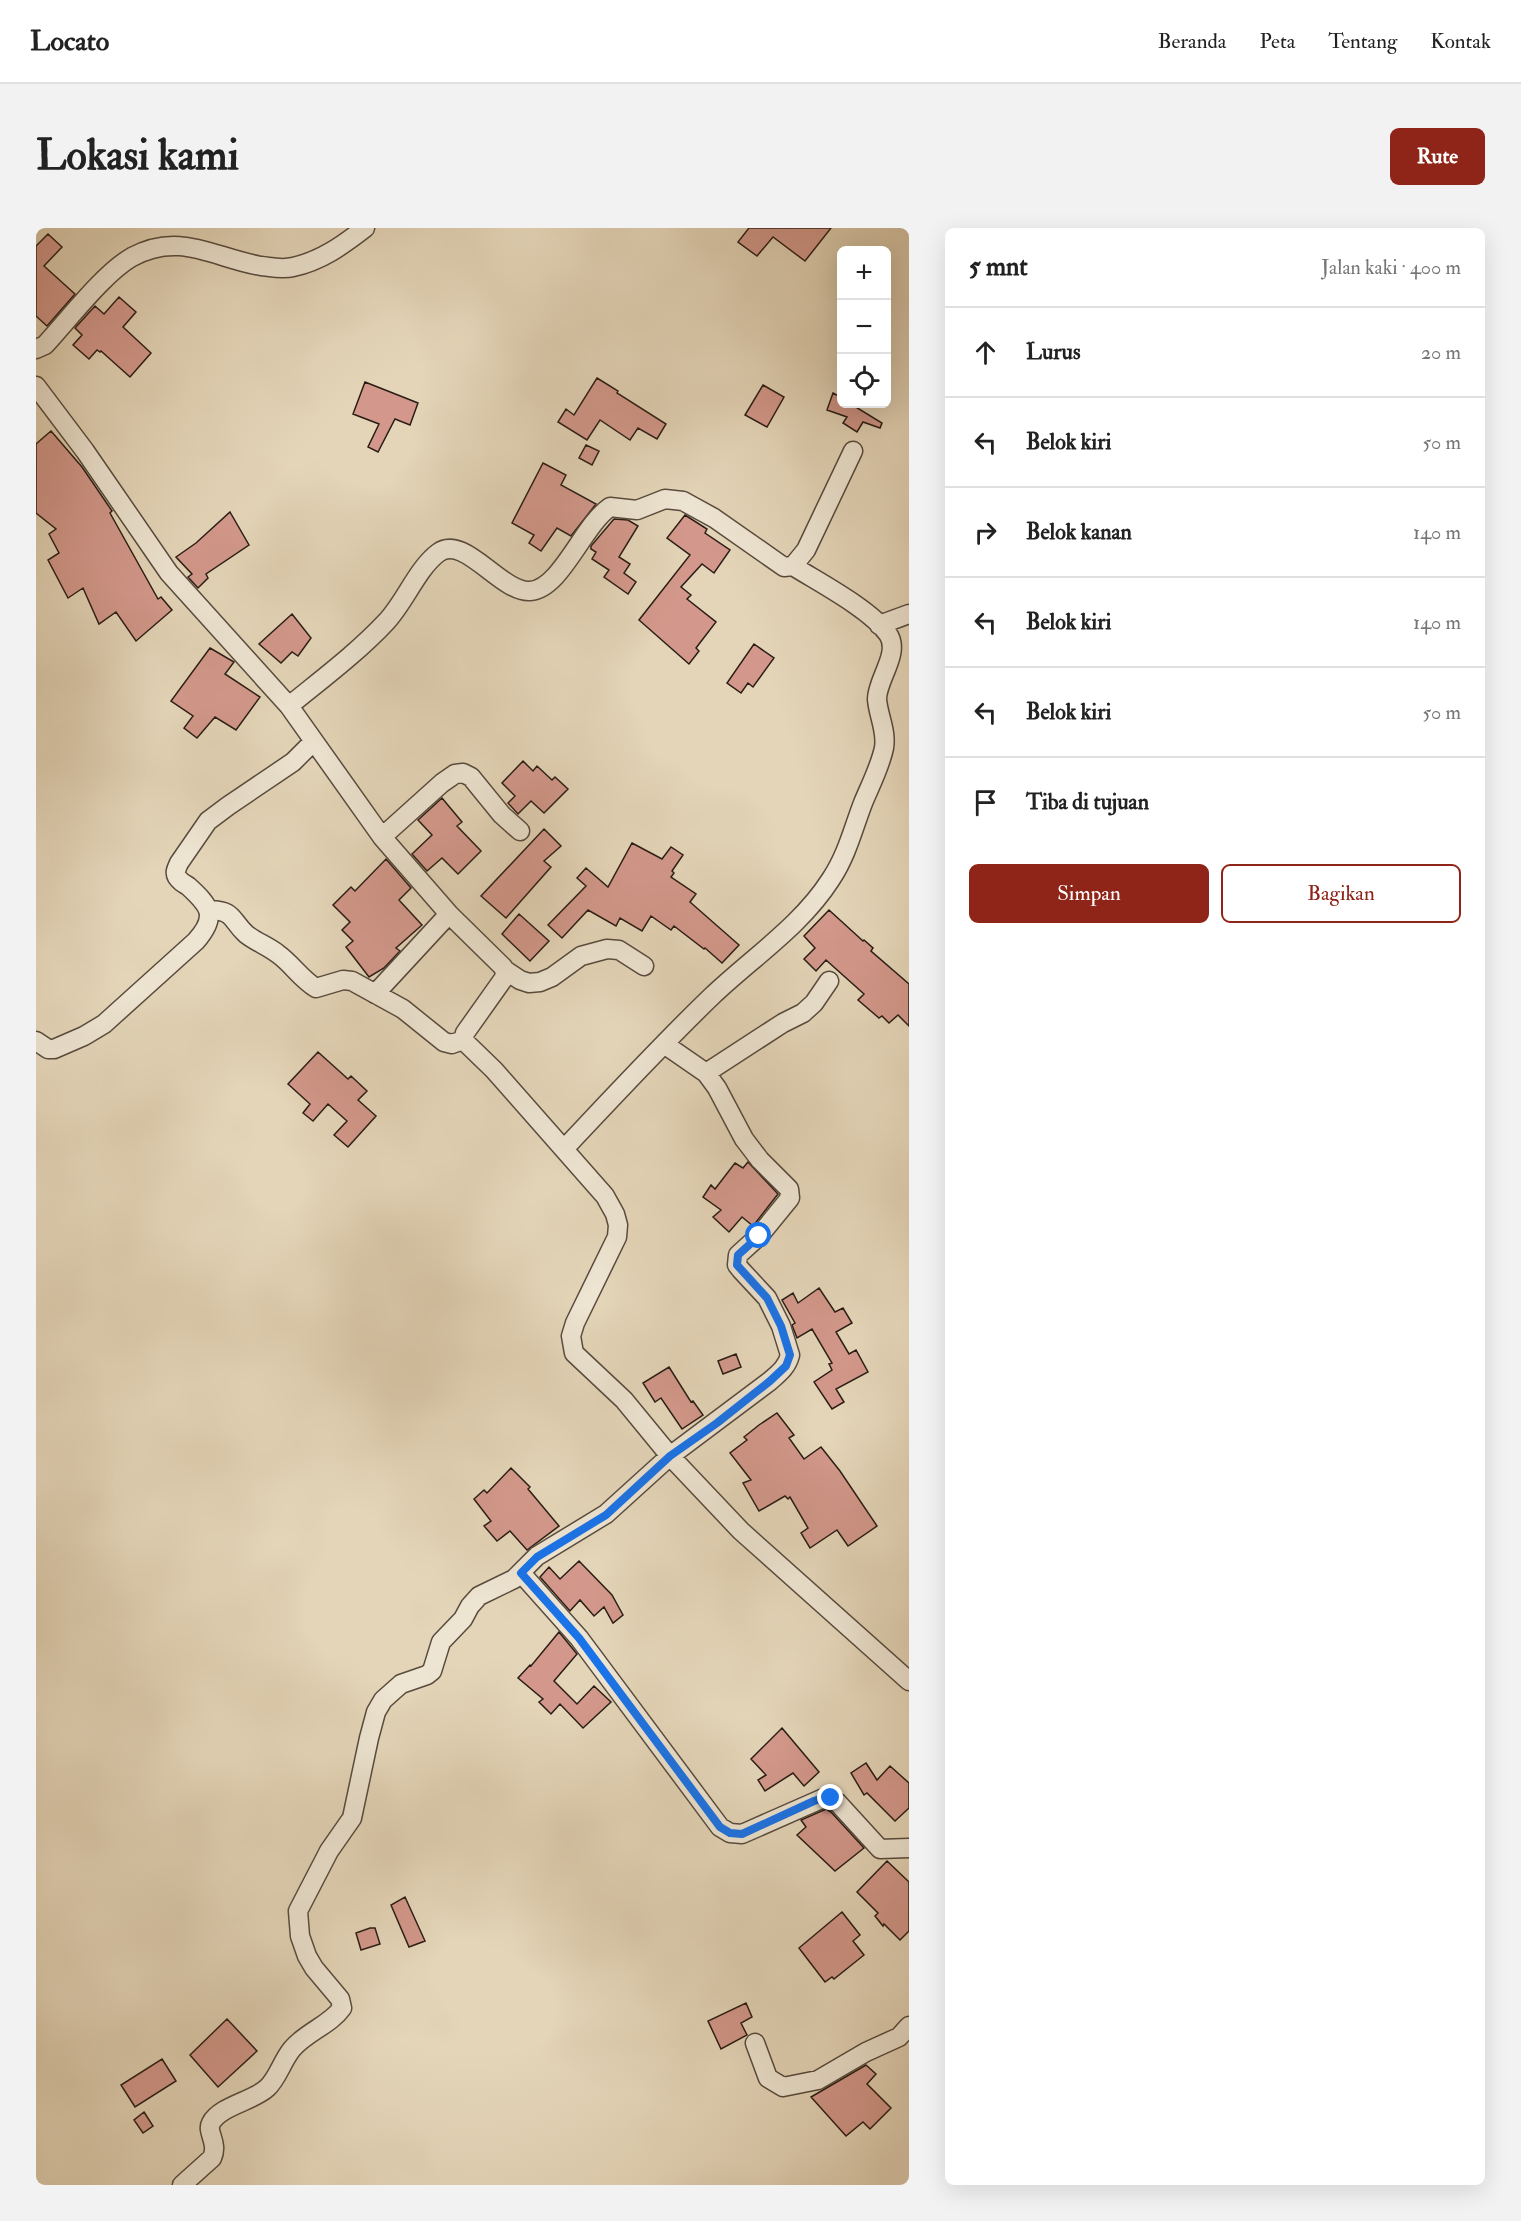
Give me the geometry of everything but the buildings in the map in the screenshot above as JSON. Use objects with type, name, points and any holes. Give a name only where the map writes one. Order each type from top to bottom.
[{"type":"street","points":[[36,349],[45,345],[117,266],[151,249],[182,245],[210,250],[253,264],[278,268],[293,267],[326,256],[365,228]]},
{"type":"street","points":[[36,386],[85,451],[169,573],[289,706],[382,837],[449,914],[505,970],[529,983],[540,982],[552,977],[580,956],[607,949],[619,950],[644,966]]},
{"type":"street","points":[[289,706],[387,621],[439,552],[448,549],[466,553],[508,585],[532,591],[555,577],[593,521],[610,507],[637,510],[673,498],[692,505],[784,567],[792,566],[810,542],[853,451]]},
{"type":"street","points":[[564,1149],[714,995],[806,913],[832,878],[847,849],[884,748],[882,718],[877,698],[881,677],[891,653],[891,643],[889,636],[879,625],[838,594],[792,566]]},
{"type":"street","points":[[879,625],[909,614]]},
{"type":"street","points":[[36,1041],[48,1049],[54,1049],[104,1024],[196,941],[204,932],[210,919],[210,910],[205,902],[177,878],[176,871],[179,863],[208,821],[293,762],[314,741]]},
{"type":"street","points":[[382,837],[442,783],[455,774],[463,773],[471,777],[502,815],[520,831]]},
{"type":"street","points":[[210,910],[223,910],[231,915],[245,933],[290,963],[302,978],[316,988],[343,980],[352,981],[403,1009],[444,1042],[452,1044],[463,1040]]},
{"type":"street","points":[[375,994],[449,914]]},
{"type":"street","points":[[463,1040],[465,1033],[504,978],[505,970]]},
{"type":"street","points":[[706,1073],[783,1023],[803,1013],[814,1003],[829,981]]},
{"type":"street","points":[[463,1040],[494,1070],[564,1149],[605,1196],[615,1214],[618,1225],[616,1237],[571,1336],[571,1346],[578,1360],[624,1400],[670,1456],[741,1531],[909,1681]]},
{"type":"street","points":[[182,2185],[212,2158],[215,2146],[210,2128],[213,2120],[268,2087],[291,2050],[342,2008],[340,1999],[307,1956],[300,1936],[298,1911],[329,1851],[352,1818],[361,1771],[380,1706],[400,1684],[427,1675],[432,1671],[441,1642],[463,1619],[479,1596],[504,1585],[521,1573],[537,1557],[606,1515],[670,1456],[786,1366],[790,1355],[781,1326],[767,1298],[737,1265],[737,1260],[745,1247],[759,1236],[790,1198],[790,1193],[785,1184],[760,1160],[744,1139],[717,1088],[706,1073],[664,1044]]},
{"type":"street","points":[[521,1573],[579,1638],[725,1832],[742,1834],[826,1797],[838,1803],[880,1849],[909,1848]]},
{"type":"street","points":[[755,2043],[768,2078],[783,2087],[818,2080],[866,2052],[899,2037],[909,2026]]},
{"type":"route","points":[[759,1236],[738,1255],[737,1265],[767,1298],[781,1326],[790,1355],[786,1366],[717,1423],[670,1456],[606,1515],[537,1557],[521,1573],[579,1638],[725,1832],[742,1834],[814,1801],[826,1797],[831,1798]]}]
